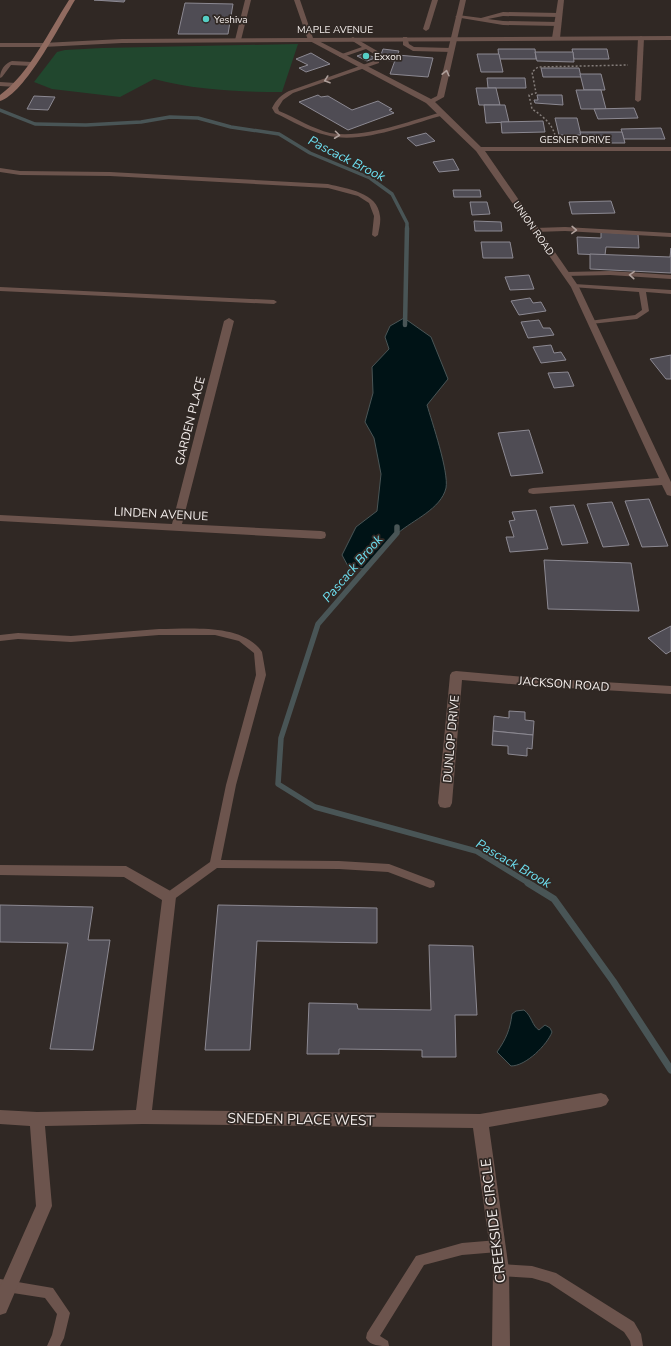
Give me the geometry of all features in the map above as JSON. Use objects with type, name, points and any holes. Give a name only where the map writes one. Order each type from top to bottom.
[{"type":"main road","points":[[0,99],[24,77],[72,0]]},
{"type":"street","points":[[297,0],[310,39]]},
{"type":"street","points":[[430,102],[440,96],[463,0]]},
{"type":"street","points":[[556,38],[561,0]]},
{"type":"street","name":"MAPLE AVENUE","points":[[0,45],[44,45],[122,41],[405,38],[671,38]]},
{"type":"street","name":"UNION ROAD","points":[[310,39],[430,102],[479,149],[574,286],[671,494]]},
{"type":"street","name":"GESNER DRIVE","points":[[479,149],[671,149]]},
{"type":"street","name":"GARDEN PLACE","points":[[176,528],[229,321]]},
{"type":"street","points":[[533,491],[665,482]]},
{"type":"street","name":"LINDEN AVENUE","points":[[0,518],[321,536]]},
{"type":"street","name":"JACKSON ROAD","points":[[456,676],[671,690]]},
{"type":"street","name":"DUNLOP DRIVE","points":[[445,803],[456,676]]},
{"type":"street","points":[[0,870],[126,872],[169,897],[143,1117]]},
{"type":"street","name":"SNEDEN PLACE WEST","points":[[0,1117],[37,1119],[143,1117],[480,1121],[601,1100]]},
{"type":"street","points":[[0,1307],[5,1285],[44,1206],[37,1119]]},
{"type":"street","name":"CREEKSIDE CIRCLE","points":[[480,1121],[501,1270],[501,1346]]},
{"type":"lane","points":[[238,40],[248,0]]},
{"type":"lane","points":[[426,28],[435,0]]},
{"type":"lane","points":[[483,19],[503,14],[559,15]]},
{"type":"lane","points":[[458,17],[503,22],[558,24]]},
{"type":"lane","points":[[405,38],[407,47],[413,49],[451,50]]},
{"type":"lane","points":[[638,100],[641,38]]},
{"type":"lane","points":[[353,39],[377,54],[377,62],[364,68],[291,92],[283,96],[275,108],[277,112],[328,134],[342,136],[362,134],[442,114]]},
{"type":"lane","points":[[341,56],[366,46]]},
{"type":"lane","points":[[0,76],[9,64],[32,64]]},
{"type":"lane","points":[[0,84],[16,85]]},
{"type":"lane","points":[[0,170],[20,173],[110,174],[328,186],[360,195],[372,202],[377,216],[375,235]]},
{"type":"lane","points":[[535,230],[566,229],[671,235]]},
{"type":"lane","points":[[566,274],[610,273],[671,278]]},
{"type":"lane","points":[[574,286],[671,292]]},
{"type":"lane","points":[[0,289],[274,302]]},
{"type":"lane","points":[[591,322],[637,317],[646,311],[642,290]]},
{"type":"lane","points":[[0,638],[18,636],[71,639],[159,632],[215,632],[242,639],[258,652],[261,675],[231,784],[215,864]]},
{"type":"lane","points":[[169,897],[215,864],[339,865],[389,868],[430,884]]},
{"type":"lane","points":[[383,1346],[372,1338],[420,1260],[462,1249],[498,1246]]},
{"type":"lane","points":[[501,1270],[532,1272],[552,1277],[629,1327],[636,1339],[637,1346]]},
{"type":"lane","points":[[5,1285],[49,1292],[64,1313],[58,1338],[53,1346]]},
{"type":"path","points":[[555,149],[556,138],[552,124],[543,115],[532,109],[530,104],[529,95],[536,93],[532,72],[538,67],[639,65]]},
{"type":"green space","points":[[298,44],[282,92],[218,90],[185,86],[154,79],[120,97],[52,89],[34,82],[57,52],[65,50]]},
{"type":"water","points":[[404,318],[431,337],[448,379],[427,405],[443,459],[446,488],[443,495],[433,508],[404,528],[385,546],[365,569],[349,568],[342,555],[356,527],[377,511],[381,474],[374,438],[365,422],[373,393],[372,367],[389,349],[385,337],[390,326]]},
{"type":"water","points":[[524,1010],[539,1030],[545,1025],[550,1028],[552,1032],[546,1043],[529,1059],[523,1063],[511,1066],[497,1052],[507,1034],[512,1014],[516,1011]]},
{"type":"building","points":[[94,0],[125,0],[124,2]]},
{"type":"building","name":"Yeshiva","points":[[185,3],[233,4],[228,34],[178,34]]},
{"type":"building","points":[[383,49],[399,51],[395,61],[379,60]]},
{"type":"building","points":[[498,49],[535,49],[536,59],[499,59]]},
{"type":"building","points":[[572,49],[607,49],[609,59],[574,59]]},
{"type":"building","points":[[535,52],[573,52],[574,62],[537,61]]},
{"type":"building","points":[[311,53],[330,64],[306,72],[299,68],[308,65],[296,59]]},
{"type":"building","points":[[365,53],[375,58],[367,61],[357,56]]},
{"type":"building","points":[[477,54],[499,54],[503,72],[481,72]]},
{"type":"building","points":[[397,55],[433,58],[428,77],[390,74]]},
{"type":"building","points":[[541,68],[579,68],[581,77],[543,77]]},
{"type":"building","points":[[580,74],[601,74],[605,90],[584,90]]},
{"type":"building","points":[[487,78],[525,78],[526,88],[488,88]]},
{"type":"building","points":[[476,88],[496,88],[500,105],[479,105]]},
{"type":"building","points":[[576,90],[601,90],[606,109],[581,109]]},
{"type":"building","points":[[318,95],[321,97],[328,96],[352,110],[378,101],[392,109],[389,110],[394,113],[348,130],[299,102]]},
{"type":"building","points":[[537,95],[562,95],[563,105],[535,103],[534,100],[538,100]]},
{"type":"building","points":[[34,96],[55,97],[48,110],[27,109]]},
{"type":"building","points":[[484,105],[505,105],[509,122],[486,123]]},
{"type":"building","points":[[634,108],[638,118],[598,119],[594,109]]},
{"type":"building","points":[[555,118],[577,118],[581,135],[559,135]]},
{"type":"building","points":[[543,121],[545,132],[502,133],[501,122]]},
{"type":"building","points":[[661,128],[665,139],[624,139],[621,129]]},
{"type":"building","points":[[580,132],[622,132],[625,143],[583,143]]},
{"type":"building","points":[[426,133],[435,141],[416,146],[407,138]]},
{"type":"building","points":[[453,159],[459,170],[439,172],[433,162]]},
{"type":"building","points":[[453,190],[480,190],[481,197],[454,197]]},
{"type":"building","points":[[611,201],[615,213],[572,214],[569,202]]},
{"type":"building","points":[[470,202],[487,202],[490,214],[472,215]]},
{"type":"building","points":[[474,221],[501,222],[502,231],[475,231]]},
{"type":"building","points":[[601,232],[638,234],[639,248],[606,247],[605,255],[578,254],[577,237],[601,238]]},
{"type":"building","points":[[481,242],[510,242],[513,258],[483,258]]},
{"type":"building","points":[[671,248],[671,273],[590,269],[590,254],[670,257]]},
{"type":"building","points":[[529,275],[534,289],[510,290],[505,277]]},
{"type":"building","points":[[530,298],[533,303],[541,302],[546,311],[519,315],[511,301]]},
{"type":"building","points":[[539,320],[543,328],[550,328],[554,335],[528,338],[521,322]]},
{"type":"building","points":[[551,345],[554,353],[561,352],[566,360],[541,363],[533,347]]},
{"type":"building","points":[[671,355],[671,379],[666,379],[650,359]]},
{"type":"building","points":[[568,372],[574,386],[554,388],[548,373]]},
{"type":"building","points":[[529,430],[543,473],[511,476],[498,433]]},
{"type":"building","points":[[649,499],[668,546],[642,547],[625,501]]},
{"type":"building","points":[[612,502],[629,545],[603,547],[587,504]]},
{"type":"building","points":[[574,505],[588,543],[562,545],[550,507]]},
{"type":"building","points":[[536,510],[548,549],[510,552],[506,537],[514,537],[509,521],[515,520],[512,512]]},
{"type":"building","points":[[544,560],[631,563],[639,611],[548,609]]},
{"type":"building","points":[[671,626],[671,651],[666,654],[648,638]]},
{"type":"building","points":[[509,711],[525,712],[525,720],[534,721],[533,735],[493,731],[494,716],[509,718]]},
{"type":"building","points":[[493,731],[533,735],[532,749],[527,748],[527,756],[508,754],[508,746],[492,745]]},
{"type":"building","points":[[0,905],[93,907],[88,940],[110,940],[93,1050],[50,1049],[68,943],[0,942]]},
{"type":"building","points":[[218,905],[377,908],[377,943],[257,941],[250,1050],[205,1050]]},
{"type":"building","points":[[429,945],[473,946],[477,1015],[455,1015],[456,1057],[422,1057],[422,1050],[339,1049],[339,1054],[307,1054],[309,1003],[357,1004],[358,1009],[431,1010]]},
{"type":"waterway","name":"Pascack Brook","points":[[0,110],[35,124],[86,125],[141,122],[170,117],[198,118],[231,127],[279,134],[310,153],[370,178],[392,194],[407,223],[407,228]]},
{"type":"waterway","name":"Pascack Brook","points":[[405,325],[407,228]]},
{"type":"waterway","name":"Pascack Brook","points":[[397,527],[397,533],[318,624],[281,738],[278,784],[315,807],[476,851],[530,884]]},
{"type":"waterway","name":"Pascack Brook","points":[[528,883],[554,899],[613,981],[671,1070]]},
{"type":"place","name":"Yeshiva","points":[[206,19]]},
{"type":"place","name":"Exxon","points":[[366,56]]}]
